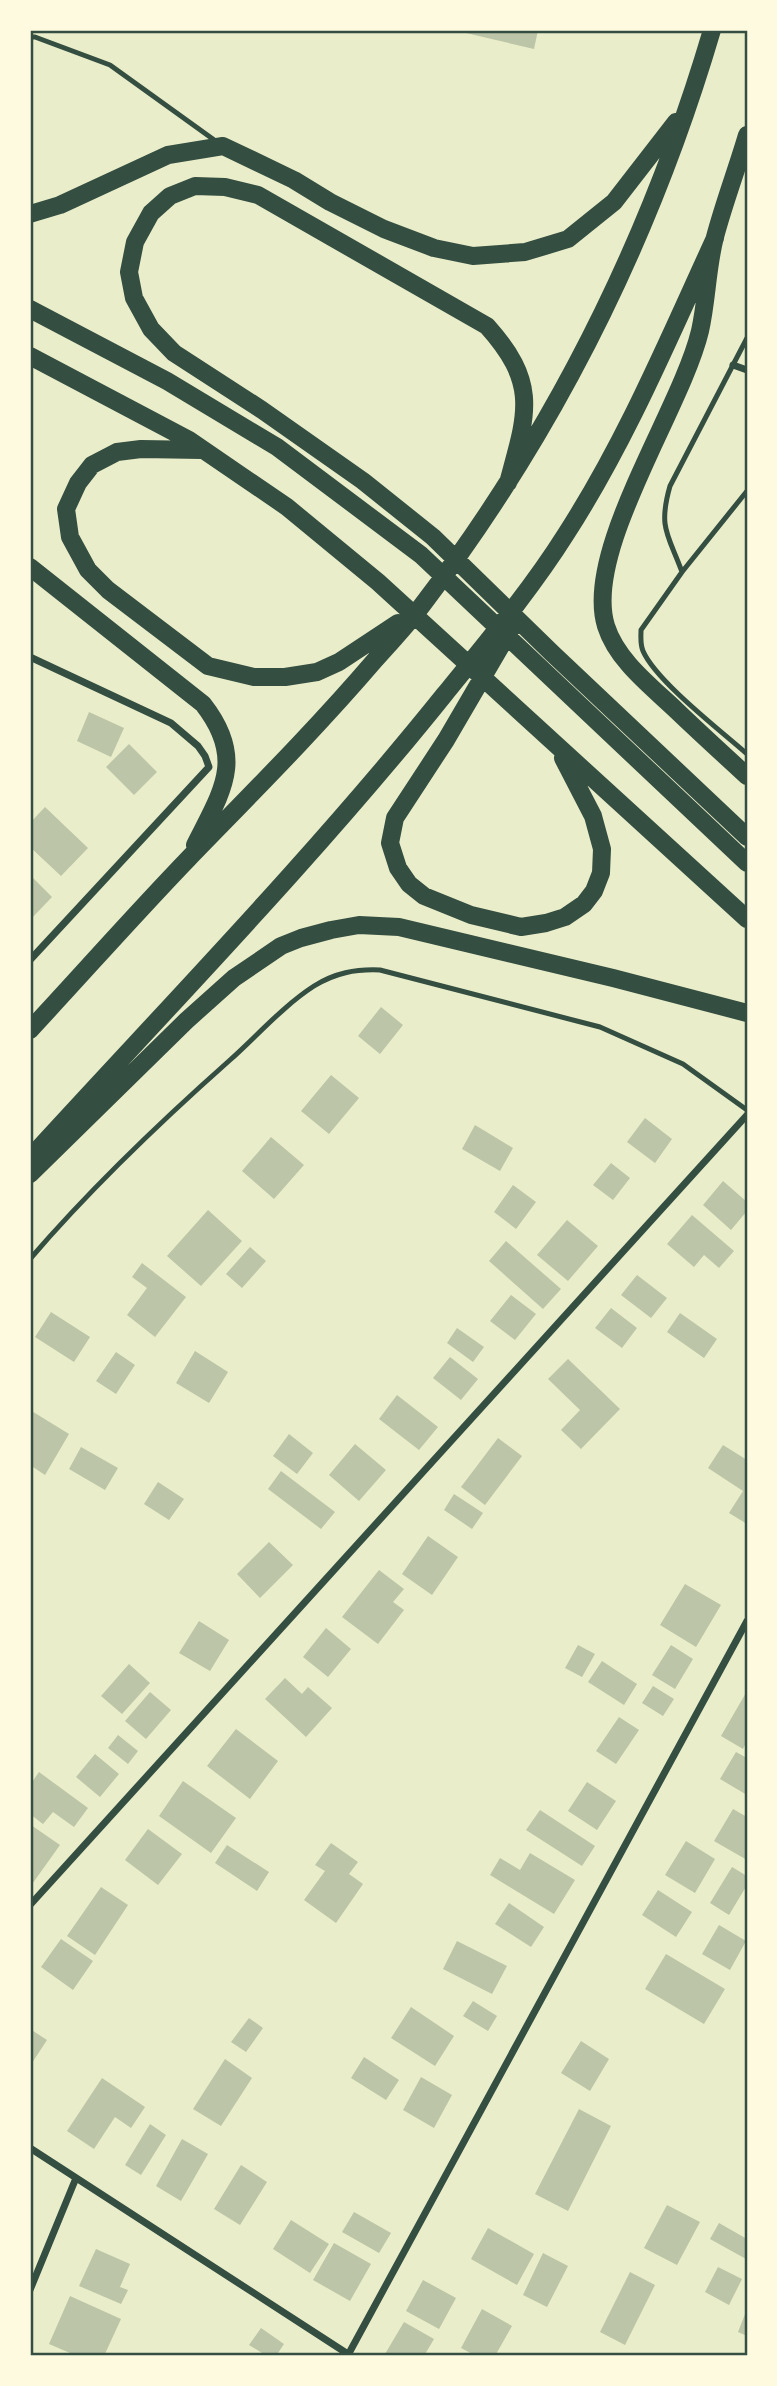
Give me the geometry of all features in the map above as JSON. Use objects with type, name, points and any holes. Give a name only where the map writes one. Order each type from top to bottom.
[{"type":"main road","points":[[30,1030],[188,859],[297,748],[421,607],[508,483],[581,359],[611,299],[659,186],[712,30]]},
{"type":"main road","points":[[30,214],[60,205],[168,155],[223,146],[294,180],[330,202],[384,229],[434,248],[473,256],[525,252],[568,239],[614,202],[687,108]]},
{"type":"main road","points":[[558,748],[593,816],[602,849],[601,873],[594,891],[584,904],[565,917],[521,927],[471,915],[424,896],[409,884],[398,868],[390,843],[394,817],[446,740],[633,415],[715,238],[747,135]]},
{"type":"main road","points":[[508,483],[522,430],[525,397],[520,372],[506,347],[487,326],[258,195],[225,187],[195,186],[170,196],[151,213],[135,242],[129,272],[134,299],[151,329],[174,354],[262,410],[363,481],[433,537],[747,836]]},
{"type":"main road","points":[[715,238],[699,332],[678,391],[638,480],[612,547],[604,577],[603,612],[607,628],[619,651],[641,677],[747,776]]},
{"type":"main road","points":[[30,309],[167,381],[277,447],[421,555],[747,863]]},
{"type":"main road","points":[[30,356],[127,406],[202,450],[287,507],[378,582],[747,919]]},
{"type":"main road","points":[[202,450],[141,449],[117,452],[92,465],[78,483],[66,509],[69,537],[88,570],[108,590],[171,640],[208,666],[254,677],[285,677],[317,672],[339,662],[421,607]]},
{"type":"main road","points":[[30,1158],[352,806],[493,637],[565,536]]},
{"type":"main road","points":[[30,568],[203,705],[213,717],[226,749],[227,772],[222,791],[188,859]]},
{"type":"main road","points":[[30,1174],[186,1021],[234,978],[281,946],[331,930],[359,925],[400,927],[747,1013]]},
{"type":"street","points":[[733,365],[747,369]]},
{"type":"street","points":[[30,657],[172,723],[198,746],[209,767],[30,960]]},
{"type":"street","points":[[30,1905],[747,1112]]},
{"type":"street","points":[[30,2148],[349,2355],[747,1621]]},
{"type":"street","points":[[30,2290],[76,2178]]},
{"type":"lane","points":[[30,37],[110,65],[223,146]]},
{"type":"lane","points":[[682,572],[665,530],[663,510],[670,486],[747,338]]},
{"type":"lane","points":[[747,491],[682,572],[641,630],[640,640],[644,652],[663,678],[747,754]]},
{"type":"lane","points":[[30,1259],[87,1194],[198,1088],[284,1011],[313,987],[337,974],[358,969],[380,970],[600,1027],[683,1064],[747,1112]]},
{"type":"building","points":[[453,30],[538,30],[534,49]]},
{"type":"building","points":[[89,712],[124,728],[111,757],[77,741]]},
{"type":"building","points":[[129,744],[157,772],[134,795],[106,767]]},
{"type":"building","points":[[45,807],[88,848],[61,876],[30,847],[30,823]]},
{"type":"building","points":[[30,875],[52,897],[30,920]]},
{"type":"building","points":[[381,1007],[403,1025],[380,1054],[358,1036]]},
{"type":"building","points":[[331,1075],[359,1098],[329,1134],[301,1111]]},
{"type":"building","points":[[645,1118],[672,1139],[655,1163],[627,1142]]},
{"type":"building","points":[[475,1125],[513,1148],[500,1171],[462,1149]]},
{"type":"building","points":[[271,1137],[304,1165],[274,1199],[242,1171]]},
{"type":"building","points":[[611,1163],[630,1178],[613,1200],[593,1185]]},
{"type":"building","points":[[723,1181],[747,1202],[747,1211],[731,1230],[703,1205]]},
{"type":"building","points":[[513,1185],[536,1202],[516,1229],[494,1212]]},
{"type":"building","points":[[208,1210],[242,1241],[201,1286],[167,1256]]},
{"type":"building","points":[[692,1215],[734,1251],[719,1268],[704,1255],[694,1267],[667,1244]]},
{"type":"building","points":[[567,1220],[598,1246],[568,1281],[537,1255]]},
{"type":"building","points":[[506,1241],[561,1289],[543,1309],[489,1261]]},
{"type":"building","points":[[250,1247],[266,1261],[242,1288],[226,1274]]},
{"type":"building","points":[[142,1263],[186,1297],[155,1337],[127,1315],[147,1288],[132,1277]]},
{"type":"building","points":[[637,1275],[667,1298],[651,1318],[621,1295]]},
{"type":"building","points":[[511,1295],[536,1314],[515,1340],[490,1321]]},
{"type":"building","points":[[611,1308],[637,1328],[622,1348],[595,1328]]},
{"type":"building","points":[[51,1312],[90,1337],[74,1362],[35,1337]]},
{"type":"building","points":[[680,1313],[717,1339],[704,1358],[667,1332]]},
{"type":"building","points":[[457,1328],[484,1347],[473,1362],[447,1343]]},
{"type":"building","points":[[195,1351],[228,1372],[209,1403],[176,1383]]},
{"type":"building","points":[[116,1352],[135,1365],[116,1394],[96,1381]]},
{"type":"building","points":[[450,1357],[478,1379],[461,1400],[433,1378]]},
{"type":"building","points":[[568,1359],[620,1409],[581,1449],[561,1430],[580,1410],[548,1379]]},
{"type":"building","points":[[397,1395],[438,1427],[419,1450],[379,1419]]},
{"type":"building","points":[[30,1410],[69,1434],[45,1475],[30,1465]]},
{"type":"building","points":[[289,1434],[313,1453],[297,1474],[273,1456]]},
{"type":"building","points":[[498,1438],[522,1456],[485,1505],[461,1487]]},
{"type":"building","points":[[355,1444],[386,1470],[359,1501],[329,1475]]},
{"type":"building","points":[[723,1445],[747,1460],[747,1524],[729,1513],[743,1491],[708,1468]]},
{"type":"building","points":[[81,1447],[118,1468],[105,1490],[69,1469]]},
{"type":"building","points":[[281,1471],[335,1512],[321,1529],[268,1489]]},
{"type":"building","points":[[158,1482],[184,1499],[169,1520],[144,1504]]},
{"type":"building","points":[[454,1494],[483,1513],[472,1529],[444,1510]]},
{"type":"building","points":[[428,1536],[458,1557],[432,1595],[402,1574]]},
{"type":"building","points":[[269,1542],[293,1565],[260,1598],[237,1574]]},
{"type":"building","points":[[379,1570],[404,1589],[393,1602],[404,1610],[378,1644],[342,1617]]},
{"type":"building","points":[[685,1584],[721,1605],[696,1647],[660,1625]]},
{"type":"building","points":[[199,1621],[229,1640],[210,1671],[179,1653]]},
{"type":"building","points":[[326,1628],[351,1649],[328,1677],[303,1657]]},
{"type":"building","points":[[578,1645],[595,1654],[582,1677],[565,1668]]},
{"type":"building","points":[[671,1645],[693,1659],[675,1689],[652,1675]]},
{"type":"building","points":[[602,1661],[637,1684],[624,1705],[588,1682]]},
{"type":"building","points":[[129,1664],[150,1683],[122,1714],[101,1696]]},
{"type":"building","points":[[285,1678],[302,1694],[308,1687],[332,1708],[306,1737],[265,1699]]},
{"type":"building","points":[[653,1686],[674,1699],[663,1716],[642,1703]]},
{"type":"building","points":[[747,1691],[747,1741],[743,1749],[721,1736]]},
{"type":"building","points":[[150,1692],[171,1710],[146,1739],[125,1721]]},
{"type":"building","points":[[619,1717],[639,1730],[616,1764],[596,1751]]},
{"type":"building","points":[[236,1729],[278,1761],[250,1799],[207,1766]]},
{"type":"building","points":[[118,1735],[138,1751],[128,1764],[108,1748]]},
{"type":"building","points":[[736,1752],[747,1758],[747,1795],[720,1779]]},
{"type":"building","points":[[95,1754],[119,1774],[100,1797],[76,1777]]},
{"type":"building","points":[[39,1772],[88,1808],[74,1827],[53,1812],[43,1824],[30,1814],[30,1785]]},
{"type":"building","points":[[183,1781],[236,1818],[211,1853],[159,1816]]},
{"type":"building","points":[[587,1782],[616,1801],[597,1830],[568,1811]]},
{"type":"building","points":[[733,1809],[747,1817],[747,1860],[714,1841]]},
{"type":"building","points":[[540,1810],[595,1846],[582,1866],[526,1830]]},
{"type":"building","points":[[31,1825],[60,1845],[30,1887],[30,1827]]},
{"type":"building","points":[[148,1829],[182,1854],[158,1885],[125,1860]]},
{"type":"building","points":[[686,1841],[715,1859],[695,1893],[665,1875]]},
{"type":"building","points":[[331,1843],[358,1862],[349,1874],[363,1884],[336,1923],[304,1900],[325,1871],[315,1865]]},
{"type":"building","points":[[227,1845],[269,1872],[257,1891],[215,1863]]},
{"type":"building","points":[[530,1853],[575,1880],[554,1914],[490,1875],[500,1858],[520,1870]]},
{"type":"building","points":[[732,1867],[747,1876],[747,1885],[729,1915],[710,1903]]},
{"type":"building","points":[[101,1887],[128,1905],[95,1955],[67,1936]]},
{"type":"building","points":[[658,1890],[692,1912],[676,1937],[642,1915]]},
{"type":"building","points":[[509,1903],[544,1927],[531,1947],[495,1924]]},
{"type":"building","points":[[719,1925],[746,1941],[730,1970],[702,1954]]},
{"type":"building","points":[[61,1939],[93,1961],[73,1990],[41,1967]]},
{"type":"building","points":[[457,1941],[507,1966],[492,1994],[443,1969]]},
{"type":"building","points":[[666,1954],[725,1989],[704,2024],[645,1989]]},
{"type":"building","points":[[473,2001],[497,2016],[488,2031],[463,2016]]},
{"type":"building","points":[[411,2007],[454,2036],[435,2066],[391,2038]]},
{"type":"building","points":[[249,2018],[263,2028],[246,2052],[231,2042]]},
{"type":"building","points":[[30,2029],[47,2040],[30,2066]]},
{"type":"building","points":[[581,2041],[609,2059],[590,2091],[561,2073]]},
{"type":"building","points":[[364,2057],[399,2080],[386,2100],[351,2078]]},
{"type":"building","points":[[225,2059],[252,2078],[221,2126],[193,2109]]},
{"type":"building","points":[[421,2077],[452,2095],[434,2128],[403,2110]]},
{"type":"building","points":[[102,2078],[145,2107],[131,2128],[115,2117],[94,2149],[67,2131]]},
{"type":"building","points":[[579,2109],[611,2126],[568,2211],[535,2194]]},
{"type":"building","points":[[150,2124],[166,2135],[141,2175],[125,2165]]},
{"type":"building","points":[[182,2139],[208,2154],[181,2201],[156,2186]]},
{"type":"building","points":[[241,2165],[267,2182],[240,2225],[214,2209]]},
{"type":"building","points":[[667,2205],[700,2222],[677,2265],[644,2248]]},
{"type":"building","points":[[354,2212],[391,2233],[379,2253],[342,2232]]},
{"type":"building","points":[[291,2220],[329,2244],[310,2273],[273,2249]]},
{"type":"building","points":[[719,2223],[747,2239],[746,2259],[710,2239]]},
{"type":"building","points":[[488,2228],[534,2254],[517,2285],[471,2259]]},
{"type":"building","points":[[334,2243],[371,2264],[350,2301],[313,2280]]},
{"type":"building","points":[[96,2249],[130,2264],[120,2287],[128,2290],[121,2304],[79,2286]]},
{"type":"building","points":[[543,2253],[568,2266],[547,2307],[523,2295]]},
{"type":"building","points":[[718,2267],[742,2279],[729,2305],[705,2292]]},
{"type":"building","points":[[630,2272],[655,2285],[625,2345],[600,2332]]},
{"type":"building","points":[[423,2280],[456,2298],[439,2329],[406,2311]]},
{"type":"building","points":[[70,2296],[121,2319],[104,2356],[77,2356],[49,2344]]},
{"type":"building","points":[[482,2309],[512,2326],[495,2356],[476,2356],[461,2348]]},
{"type":"building","points":[[747,2309],[747,2336],[738,2332]]},
{"type":"building","points":[[404,2322],[434,2339],[424,2356],[385,2354]]},
{"type":"building","points":[[261,2328],[284,2344],[276,2356],[267,2356],[249,2345]]}]
